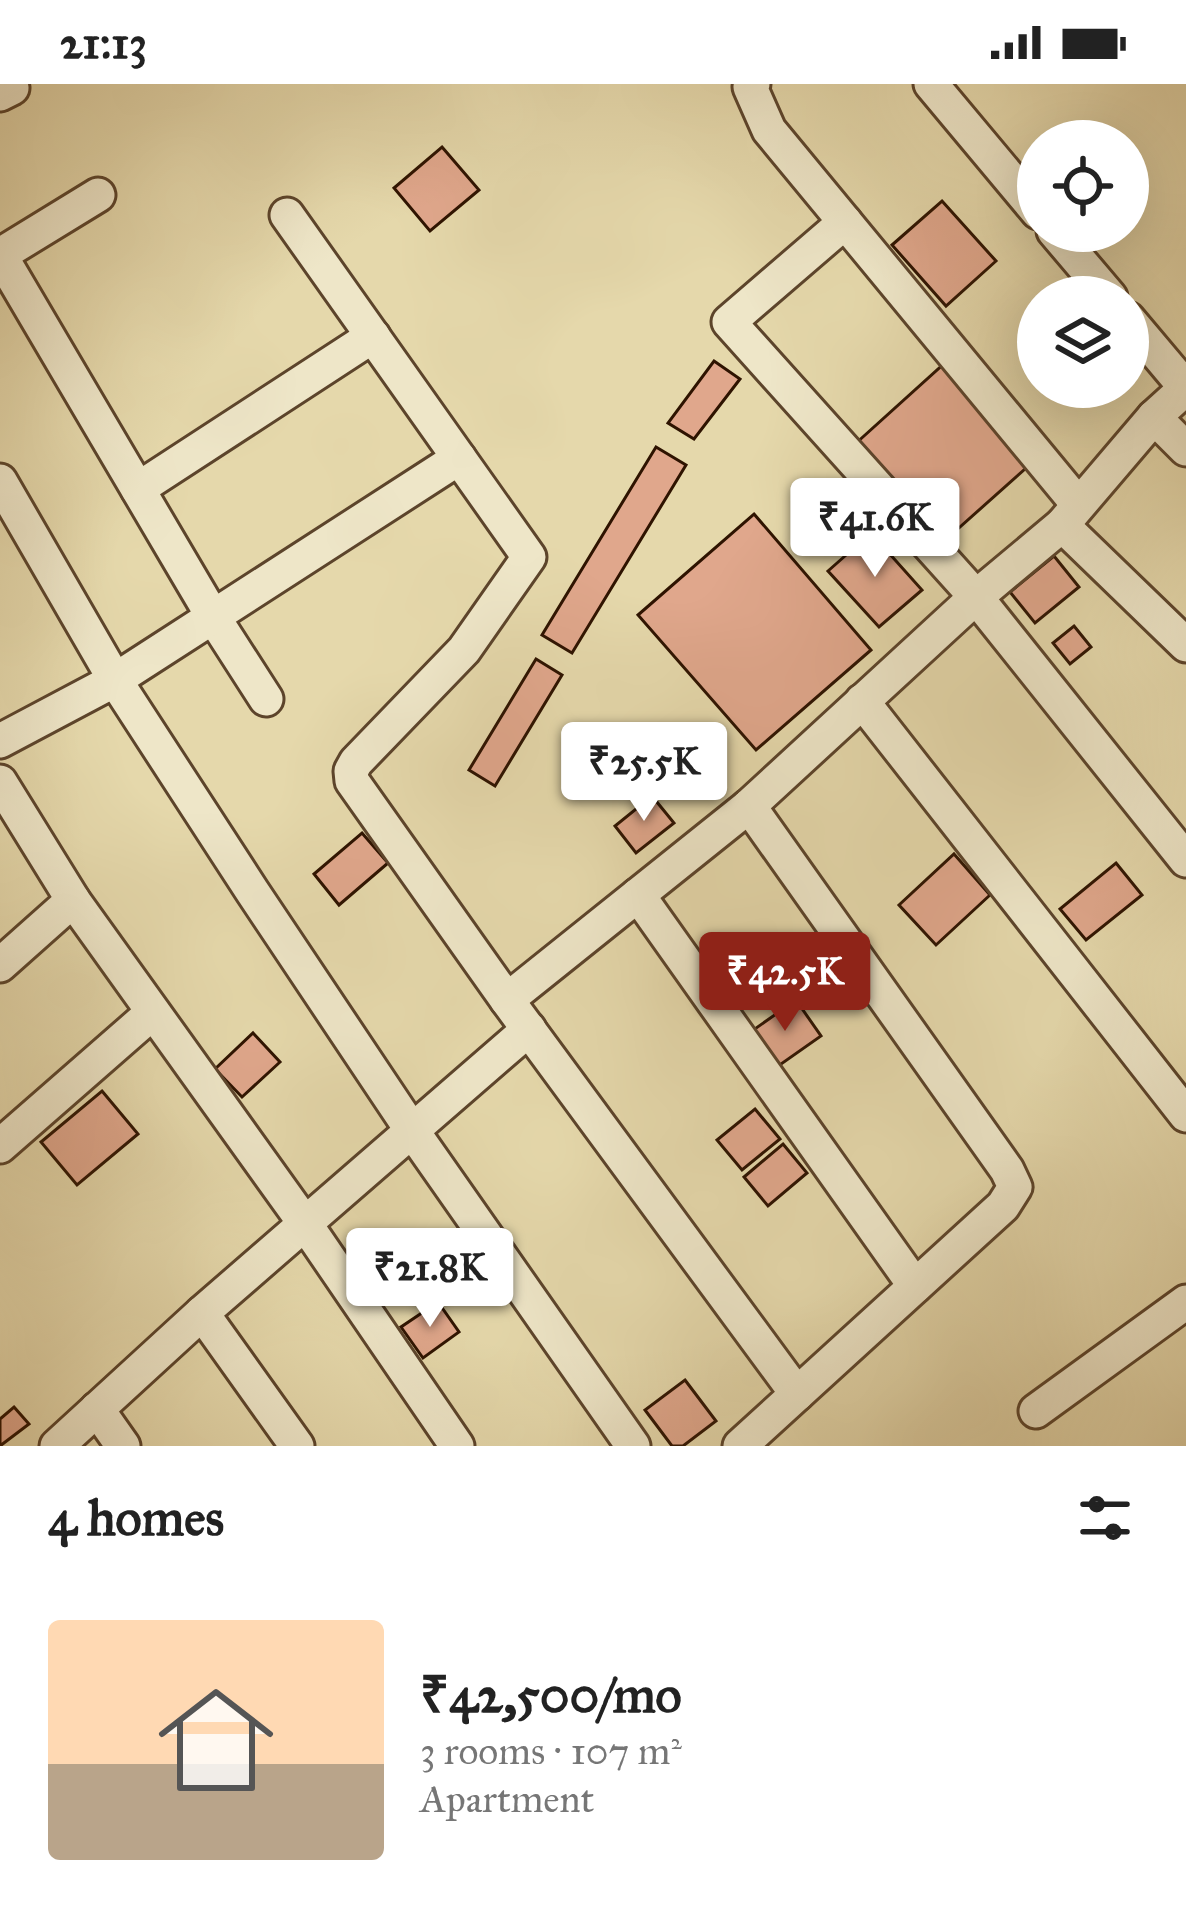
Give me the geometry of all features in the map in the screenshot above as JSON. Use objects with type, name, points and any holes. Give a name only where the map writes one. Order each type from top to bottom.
[{"type":"street","points":[[753,84],[750,87],[769,130],[1070,514],[1186,645]]},
{"type":"street","points":[[931,84],[1017,187]]},
{"type":"street","points":[[98,195],[0,255],[266,699]]},
{"type":"street","points":[[287,215],[526,552],[528,562],[464,650],[351,771],[352,781],[797,1394]]},
{"type":"street","points":[[845,222],[729,322],[976,597],[1186,860]]},
{"type":"street","points":[[1072,252],[1092,276]]},
{"type":"street","points":[[137,489],[374,336]]},
{"type":"street","points":[[507,1000],[749,806],[1070,514],[1154,417],[1186,388],[1149,344]]},
{"type":"street","points":[[1154,417],[1186,449]]},
{"type":"street","points":[[0,741],[115,680],[459,458]]},
{"type":"street","points":[[0,481],[115,680],[413,1132],[633,1446]]},
{"type":"street","points":[[862,701],[1186,1115]]},
{"type":"street","points":[[0,782],[74,900],[457,1446]]},
{"type":"street","points":[[740,1446],[1003,1206],[1015,1187],[749,806]]},
{"type":"street","points":[[638,896],[915,1286]]},
{"type":"street","points":[[0,964],[74,900]]},
{"type":"street","points":[[0,1146],[152,1013]]},
{"type":"street","points":[[57,1446],[202,1313],[529,1029]]},
{"type":"street","points":[[1036,1411],[1186,1303]]},
{"type":"street","points":[[202,1313],[297,1446]]},
{"type":"street","points":[[98,1409],[123,1446]]},
{"type":"building","points":[[442,147],[479,190],[430,231],[394,188]]},
{"type":"building","points":[[942,201],[996,261],[946,306],[892,245]]},
{"type":"building","points":[[714,361],[740,379],[694,439],[668,423]]},
{"type":"building","points":[[946,362],[1034,461],[942,543],[854,445]]},
{"type":"building","points":[[656,447],[686,465],[572,653],[542,635]]},
{"type":"building","points":[[754,514],[871,650],[756,750],[638,615]]},
{"type":"building","points":[[871,533],[922,590],[879,627],[828,571]]},
{"type":"building","points":[[1054,556],[1079,587],[1035,623],[1010,592]]},
{"type":"building","points":[[1074,626],[1091,647],[1070,664],[1053,643]]},
{"type":"building","points":[[536,659],[562,675],[495,786],[469,770]]},
{"type":"building","points":[[652,796],[674,823],[636,853],[615,826]]},
{"type":"building","points":[[362,833],[388,863],[339,905],[314,874]]},
{"type":"building","points":[[954,854],[990,895],[936,945],[899,905]]},
{"type":"building","points":[[1116,863],[1142,895],[1086,940],[1060,909]]},
{"type":"building","points":[[796,1000],[821,1036],[774,1069],[749,1033]]},
{"type":"building","points":[[253,1033],[280,1062],[242,1097],[215,1069]]},
{"type":"building","points":[[102,1091],[138,1134],[77,1185],[41,1142]]},
{"type":"building","points":[[755,1109],[780,1139],[742,1170],[717,1140]]},
{"type":"building","points":[[783,1144],[807,1173],[768,1206],[744,1177]]},
{"type":"building","points":[[438,1302],[459,1332],[423,1358],[401,1327]]},
{"type":"building","points":[[685,1380],[716,1421],[683,1446],[672,1446],[645,1410]]},
{"type":"building","points":[[14,1407],[29,1424],[0,1446],[0,1419]]}]
